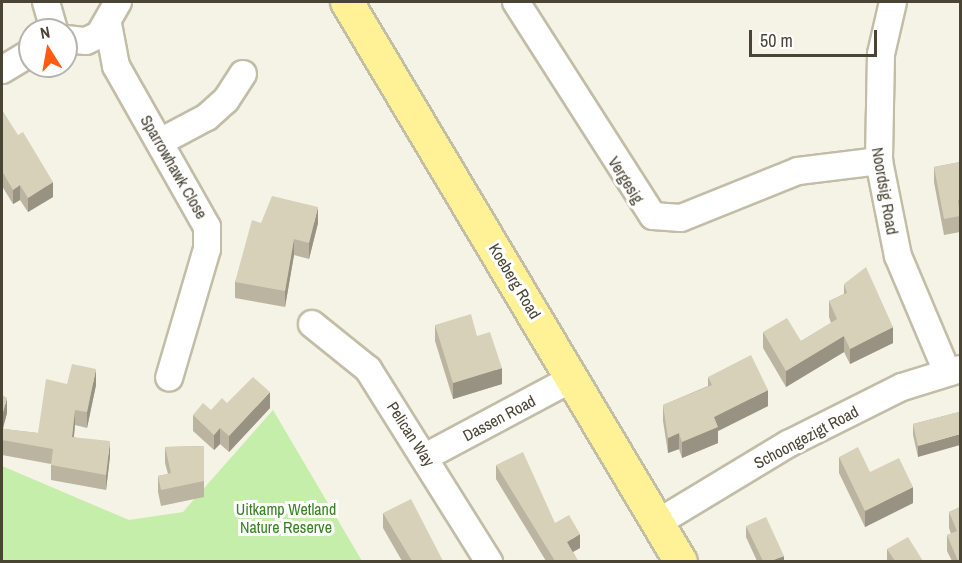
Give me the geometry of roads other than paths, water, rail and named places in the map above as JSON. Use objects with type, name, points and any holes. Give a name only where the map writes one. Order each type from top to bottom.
[{"type":"main road","points":[[332,2],[348,23],[354,14]]},
{"type":"main road","name":"Koeberg Road","points":[[354,14],[681,561]]},
{"type":"street","name":"Vergesig","points":[[516,2],[653,216],[681,218],[798,171],[879,161]]},
{"type":"street","name":"Noordsig Road","points":[[893,2],[881,54],[879,161],[897,256],[954,370]]},
{"type":"street","points":[[78,22],[112,10]]},
{"type":"street","name":"Sparrowhawk Close","points":[[112,10],[116,66],[208,234],[169,378]]},
{"type":"street","name":"Sparrowhawk Close","points":[[78,41],[116,66]]},
{"type":"street","points":[[159,142],[207,117],[226,100],[243,74]]},
{"type":"street","name":"Pelican Way","points":[[312,324],[368,369],[427,456],[489,561]]},
{"type":"street","name":"Schoongezigt Road","points":[[658,522],[788,444],[902,387],[954,370]]},
{"type":"street","name":"Dassen Road","points":[[427,456],[571,379]]},
{"type":"park label","name":"Uitkamp Wetland Nature Reserve","points":[[286,518]]}]
